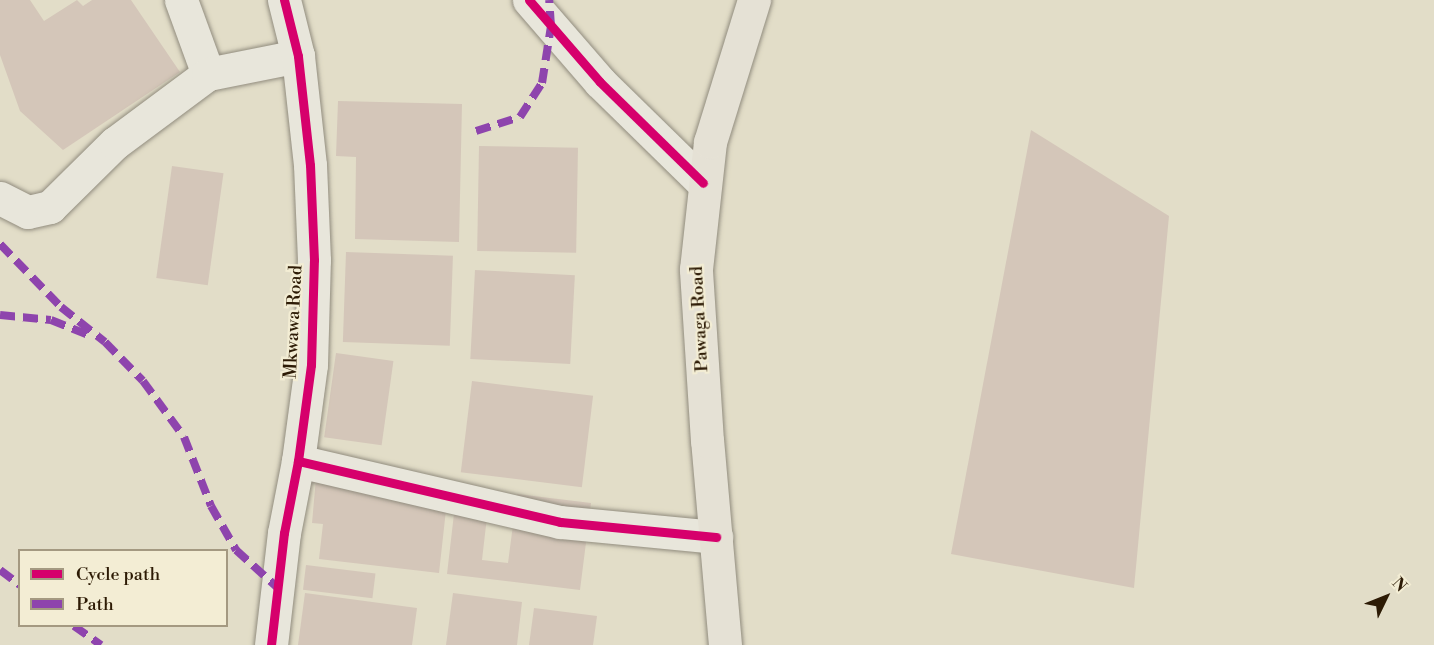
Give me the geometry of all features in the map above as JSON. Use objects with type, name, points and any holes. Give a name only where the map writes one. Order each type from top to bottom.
[{"type":"main road","name":"Pawaga Road","points":[[725,645],[707,441],[696,269],[703,183],[710,142],[754,0]]},
{"type":"street","points":[[181,0],[208,74]]},
{"type":"street","name":"Mkwawa Road","points":[[271,645],[284,533],[298,461],[311,365],[314,260],[310,165],[298,56],[284,0]]},
{"type":"street","points":[[529,0],[600,82],[703,183]]},
{"type":"street","points":[[0,198],[28,212],[50,207],[115,143],[208,74],[298,56]]},
{"type":"street","points":[[298,461],[560,522],[716,537]]},
{"type":"building","points":[[0,0],[30,0],[44,21],[77,0],[83,6],[92,0],[131,0],[180,72],[63,150],[20,111],[0,55]]},
{"type":"building","points":[[338,101],[462,104],[459,242],[355,239],[356,157],[336,156]]},
{"type":"building","points":[[1031,130],[1169,216],[1134,588],[951,554]]},
{"type":"building","points":[[479,146],[578,148],[576,253],[477,251]]},
{"type":"building","points":[[172,166],[223,173],[208,285],[156,278]]},
{"type":"building","points":[[346,252],[453,256],[450,346],[343,342]]},
{"type":"building","points":[[475,270],[575,275],[570,364],[470,359]]},
{"type":"building","points":[[336,353],[393,361],[382,445],[324,437]]},
{"type":"building","points":[[472,381],[593,396],[582,487],[461,472]]},
{"type":"building","points":[[317,467],[449,483],[439,573],[319,559],[323,524],[312,523]]},
{"type":"building","points":[[457,488],[490,491],[482,560],[508,563],[517,494],[591,503],[580,590],[447,574]]},
{"type":"building","points":[[306,565],[375,574],[372,598],[303,590]]},
{"type":"building","points":[[305,593],[417,608],[412,645],[298,645]]},
{"type":"building","points":[[453,593],[522,602],[517,645],[446,645]]},
{"type":"building","points":[[534,608],[597,616],[593,645],[529,645]]},
{"type":"marked path","points":[[476,131],[520,117],[542,83],[551,26],[549,0]]},
{"type":"marked path","points":[[0,244],[61,307],[105,342],[143,381],[184,437],[211,506],[236,550],[279,589]]},
{"type":"marked path","points":[[0,315],[51,320],[91,336]]},
{"type":"marked path","points":[[0,570],[18,584]]},
{"type":"marked path","points":[[75,627],[101,645]]},
{"type":"cycle path","points":[[271,645],[284,533],[298,461],[311,365],[314,260],[310,165],[298,56],[284,0]]},
{"type":"cycle path","points":[[529,0],[600,82],[703,183]]},
{"type":"cycle path","points":[[298,461],[560,522],[716,537]]}]
